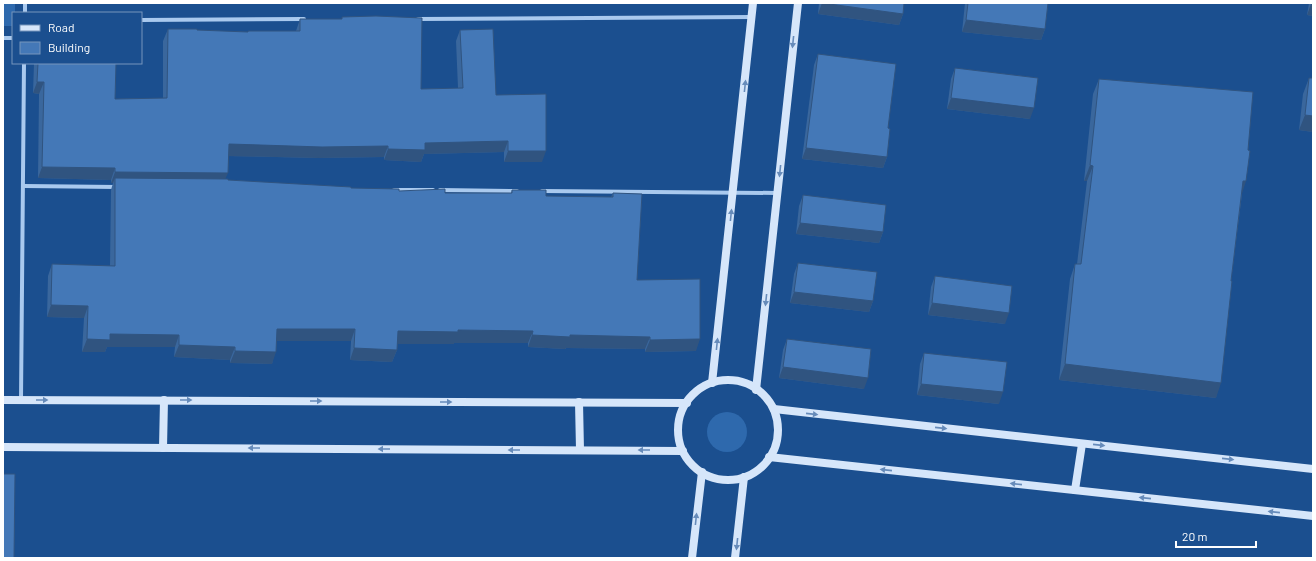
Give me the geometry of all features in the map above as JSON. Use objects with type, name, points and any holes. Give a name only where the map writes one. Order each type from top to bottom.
[{"type":"street","points":[[712,383],[753,3]]},
{"type":"street","points":[[756,390],[798,3]]},
{"type":"street","points":[[411,19],[752,17]]},
{"type":"street","points":[[142,20],[308,19]]},
{"type":"street","points":[[21,400],[24,64]]},
{"type":"street","points":[[24,186],[125,187]]},
{"type":"street","points":[[392,190],[519,191]]},
{"type":"street","points":[[535,191],[777,193]]},
{"type":"street","points":[[722,381],[740,381],[751,386],[765,396],[774,409],[778,428],[776,446],[767,461],[754,472],[738,479],[721,479],[704,474],[690,463],[680,444],[678,427],[682,410],[692,396],[706,385],[712,383],[722,381]]},
{"type":"street","points":[[3,400],[687,403]]},
{"type":"street","points":[[163,448],[164,400]]},
{"type":"street","points":[[579,402],[580,450]]},
{"type":"street","points":[[774,409],[1313,469]]},
{"type":"street","points":[[1075,490],[1082,444]]},
{"type":"street","points":[[3,447],[683,451]]},
{"type":"street","points":[[769,457],[1313,516]]},
{"type":"street","points":[[692,558],[702,472]]},
{"type":"street","points":[[735,558],[744,477]]},
{"type":"shaded area","points":[[3,3],[15,3],[15,12],[12,12],[12,26],[3,26]]},
{"type":"shaded area","points":[[731,412],[738,415],[744,421],[747,432],[746,440],[738,449],[731,452],[723,452],[716,449],[708,440],[707,428],[710,421],[719,413]]},
{"type":"building","points":[[822,3],[904,3],[903,14]]},
{"type":"building","points":[[968,3],[1048,3],[1045,29],[966,20]]},
{"type":"building","points":[[376,16],[422,18],[421,89],[463,88],[460,30],[493,29],[496,95],[546,94],[546,151],[508,151],[508,141],[425,143],[425,150],[388,149],[388,146],[322,147],[229,144],[228,173],[115,172],[115,168],[42,167],[44,82],[37,82],[38,64],[116,64],[115,99],[167,98],[168,29],[248,32],[300,31],[300,19],[342,19],[342,17]]},
{"type":"building","points":[[818,54],[896,64],[888,128],[890,129],[887,157],[806,148]]},
{"type":"building","points":[[955,68],[1038,78],[1034,108],[951,98]]},
{"type":"building","points":[[1309,78],[1313,78],[1313,116],[1305,115]]},
{"type":"building","points":[[1099,79],[1253,92],[1248,150],[1250,151],[1246,181],[1243,181],[1221,383],[1065,364],[1075,264],[1081,264],[1093,166],[1090,165]]},
{"type":"building","points":[[115,178],[228,179],[351,188],[399,189],[399,191],[445,189],[445,193],[512,193],[512,190],[546,190],[546,196],[613,197],[613,193],[642,194],[637,280],[700,279],[700,339],[650,340],[650,337],[570,335],[570,337],[532,335],[533,331],[398,331],[397,350],[354,348],[355,329],[277,329],[276,352],[235,351],[235,347],[179,345],[179,335],[110,334],[110,340],[87,339],[88,306],[51,305],[52,264],[115,266]]},
{"type":"building","points":[[803,195],[886,205],[883,232],[800,223]]},
{"type":"building","points":[[798,263],[877,272],[873,301],[794,292]]},
{"type":"building","points":[[935,276],[1012,286],[1009,313],[932,303]]},
{"type":"building","points":[[787,339],[871,349],[868,378],[783,367]]},
{"type":"building","points":[[924,353],[1007,362],[1003,392],[921,384]]},
{"type":"building","points":[[3,474],[15,474],[14,558],[3,558]]}]
